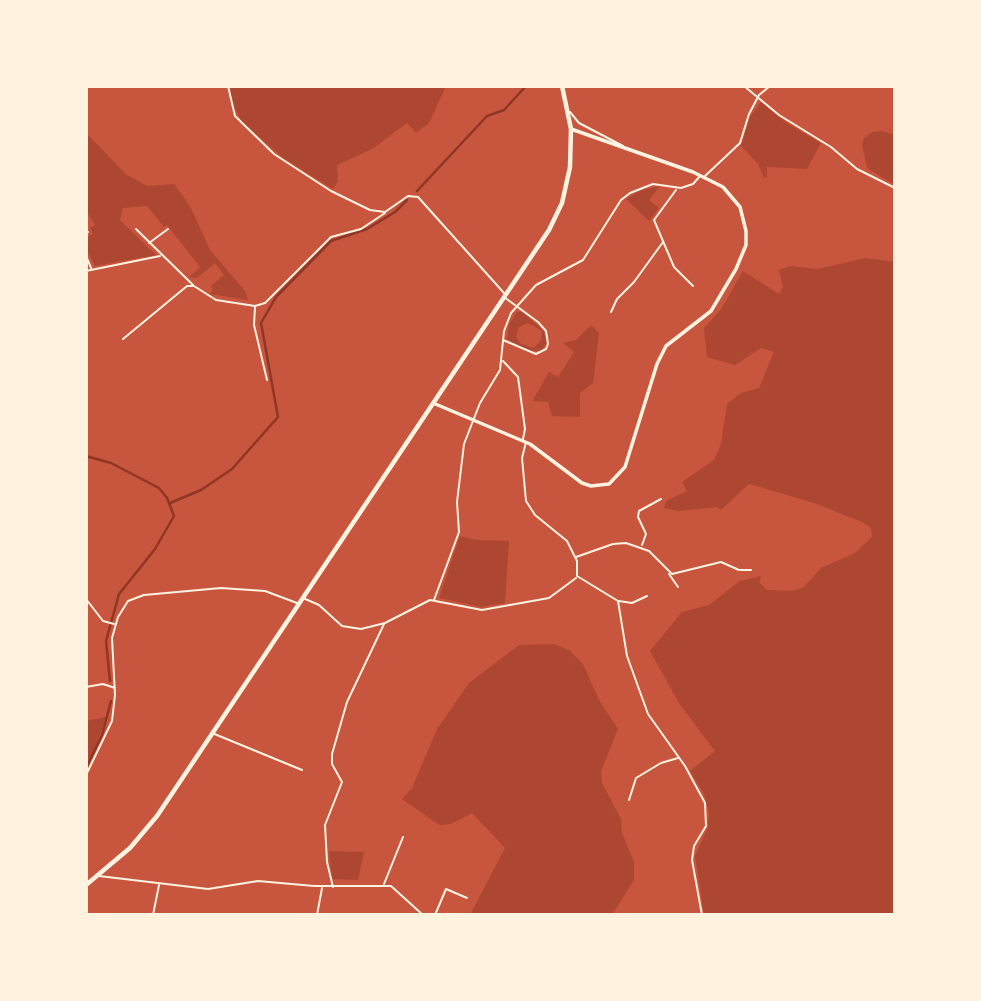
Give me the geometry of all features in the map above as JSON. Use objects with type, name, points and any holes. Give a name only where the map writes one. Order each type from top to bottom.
[{"type":"street","points":[[86,885],[149,826],[549,230],[562,203],[570,167],[571,129],[562,86]]},
{"type":"street","points":[[433,403],[524,441],[582,483],[601,486],[622,473],[661,354],[673,338],[706,316],[717,304],[746,245],[746,231],[740,207],[723,187],[702,176],[571,129]]},
{"type":"lane","points":[[228,86],[235,116],[274,154],[342,197],[375,211],[389,210]]},
{"type":"lane","points":[[744,86],[779,115],[831,147],[857,169],[895,188]]},
{"type":"lane","points":[[434,600],[459,532],[457,502],[462,452],[472,421],[502,361],[507,322],[516,306],[536,285],[583,260],[629,193],[653,184],[677,189],[693,184],[740,143],[748,114],[758,95],[770,86]]},
{"type":"lane","points":[[568,108],[579,123],[626,147]]},
{"type":"lane","points":[[677,189],[654,218],[674,267],[693,286]]},
{"type":"lane","points":[[136,229],[161,256],[212,299],[255,306],[268,300],[331,237],[361,229],[408,196],[418,197],[505,295],[546,331],[548,344],[546,349],[536,354],[503,340]]},
{"type":"lane","points":[[148,244],[168,229]]},
{"type":"lane","points":[[611,312],[617,299],[634,282],[664,241]]},
{"type":"lane","points":[[86,256],[92,269]]},
{"type":"lane","points":[[86,271],[161,256]]},
{"type":"lane","points":[[123,339],[184,288],[197,288]]},
{"type":"lane","points":[[255,306],[254,325],[267,380]]},
{"type":"lane","points":[[502,361],[518,377],[526,429],[522,458],[529,506],[541,520],[564,537],[576,557],[577,576]]},
{"type":"lane","points":[[642,547],[646,534],[638,514],[661,499]]},
{"type":"lane","points":[[576,557],[613,544],[642,547],[657,556],[678,587]]},
{"type":"lane","points":[[669,573],[692,571],[721,562],[739,570],[751,570]]},
{"type":"lane","points":[[302,598],[319,605],[334,620],[348,628],[369,628],[425,601],[490,609],[553,597],[577,576]]},
{"type":"lane","points":[[577,576],[618,601],[632,603],[648,596]]},
{"type":"lane","points":[[86,775],[109,729],[115,688],[111,657],[113,624],[128,601],[167,592],[209,588],[260,590],[298,603]]},
{"type":"lane","points":[[86,599],[106,622],[113,624]]},
{"type":"lane","points":[[618,601],[626,656],[648,714],[701,794],[706,812],[706,826],[694,846],[692,860],[702,915]]},
{"type":"lane","points":[[333,887],[327,862],[326,825],[342,782],[332,764],[332,754],[347,702],[384,623]]},
{"type":"lane","points":[[86,687],[103,684],[115,688]]},
{"type":"lane","points":[[212,733],[302,770]]},
{"type":"lane","points":[[629,800],[636,778],[661,763],[679,758]]},
{"type":"lane","points":[[384,885],[403,837]]},
{"type":"lane","points":[[98,876],[208,889],[258,881],[322,887],[384,885],[396,888],[423,915]]},
{"type":"lane","points":[[153,915],[159,884]]},
{"type":"lane","points":[[317,915],[322,887]]},
{"type":"lane","points":[[435,915],[446,889],[467,898]]},
{"type":"shaded area","points":[[230,86],[446,86],[429,123],[416,133],[407,123],[372,149],[337,165],[338,181],[333,189],[283,158],[242,122],[233,105]]},
{"type":"shaded area","points":[[761,102],[785,122],[821,143],[807,169],[767,167],[767,177],[764,178],[758,164],[741,146],[750,117]]},
{"type":"shaded area","points":[[882,131],[895,135],[895,185],[867,168],[862,145],[864,138],[872,132]]},
{"type":"shaded area","points":[[86,133],[127,175],[148,186],[174,184],[190,206],[210,250],[245,291],[248,300],[210,294],[213,289],[211,286],[224,275],[215,263],[197,278],[189,277],[200,267],[167,225],[164,227],[147,206],[123,208],[120,220],[156,255],[95,266],[86,249],[86,238],[93,234],[90,228],[95,225],[86,211]]},
{"type":"shaded area","points":[[660,186],[649,200],[659,208],[649,221],[626,199],[641,190]]},
{"type":"shaded area","points":[[866,258],[895,262],[895,915],[704,915],[695,856],[708,827],[709,813],[704,794],[690,771],[715,751],[679,703],[650,651],[682,612],[709,605],[740,581],[761,576],[759,582],[767,590],[792,591],[804,587],[821,568],[855,553],[872,537],[871,528],[862,522],[814,503],[749,484],[721,510],[717,507],[678,511],[664,508],[666,501],[687,491],[682,482],[714,460],[721,444],[727,404],[741,393],[759,388],[774,352],[761,348],[735,365],[707,357],[704,328],[722,308],[743,271],[779,294],[783,287],[779,270],[790,266],[818,269]]},
{"type":"shaded area","points":[[517,312],[522,312],[543,330],[547,341],[542,350],[529,351],[507,339],[509,324]],"holes":[[[528,323],[542,331],[541,340],[534,348],[521,344],[516,337],[519,327]]]},
{"type":"shaded area","points":[[591,325],[599,333],[593,383],[580,393],[580,417],[552,416],[548,402],[534,401],[534,398],[549,372],[558,377],[574,352],[563,343],[576,340]]},
{"type":"shaded area","points":[[460,536],[476,540],[509,541],[505,603],[481,607],[439,598]]},
{"type":"shaded area","points":[[554,644],[569,650],[583,664],[599,700],[618,729],[601,771],[602,783],[621,819],[622,833],[634,862],[634,880],[612,915],[470,915],[505,848],[472,813],[451,824],[439,825],[402,799],[412,788],[437,729],[469,683],[519,645]]},
{"type":"shaded area","points":[[106,717],[95,748],[86,764],[86,721]]},
{"type":"shaded area","points":[[329,851],[364,852],[358,880],[332,879]]},
{"type":"waterway","points":[[417,191],[487,116],[504,110],[526,86]]},
{"type":"waterway","points":[[170,503],[201,490],[232,469],[278,417],[261,323],[276,297],[331,241],[367,229],[395,212],[407,200]]},
{"type":"waterway","points":[[86,456],[111,463],[159,488],[167,498],[174,516],[155,549],[119,594],[106,641],[110,681]]},
{"type":"waterway","points":[[86,768],[102,735],[111,701]]}]
